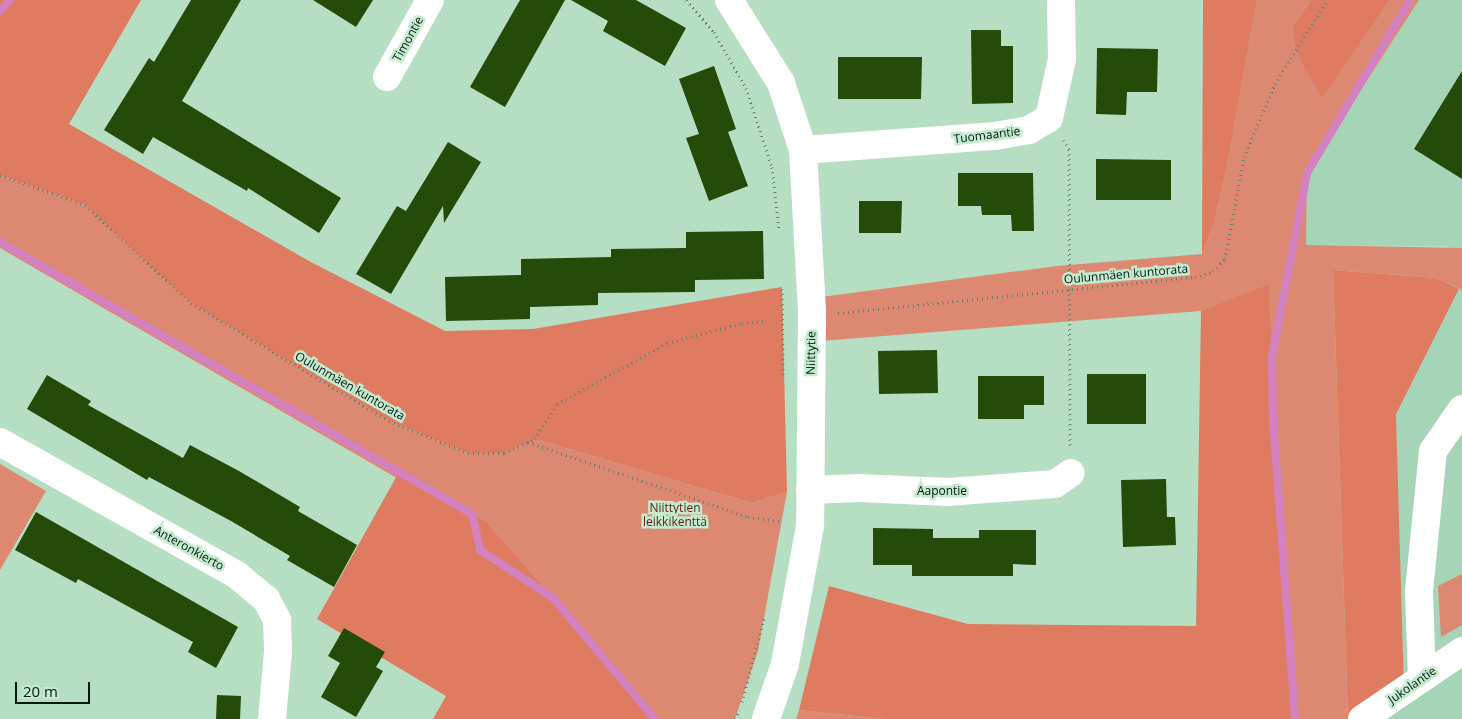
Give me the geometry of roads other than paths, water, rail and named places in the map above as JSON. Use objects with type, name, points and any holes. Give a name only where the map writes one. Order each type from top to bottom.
[{"type":"street","name":"Timontie","points":[[387,77],[430,0]]},
{"type":"street","name":"Niittytie","points":[[729,0],[781,83],[802,150],[812,309],[810,526],[785,664],[766,719]]},
{"type":"street","name":"Tuomaantie","points":[[802,150],[995,136],[1029,130],[1049,118],[1062,58],[1061,0]]},
{"type":"street","points":[[1422,678],[1419,591],[1433,451],[1462,409]]},
{"type":"street","name":"Anteronkierto","points":[[0,442],[237,575],[266,599],[277,620],[278,652],[272,719]]},
{"type":"street","name":"Aapontie","points":[[810,490],[860,488],[948,492],[1055,484],[1070,473]]},
{"type":"street","name":"Jukolantie","points":[[1362,719],[1462,651]]},
{"type":"waterway","points":[[0,11],[10,0]]},
{"type":"waterway","points":[[1295,719],[1273,421],[1272,357],[1307,173],[1410,0]]},
{"type":"waterway","points":[[0,242],[472,514],[480,550],[553,598],[655,719]]},
{"type":"park label","name":"Niittytien leikkikenttä","points":[[675,515]]}]
